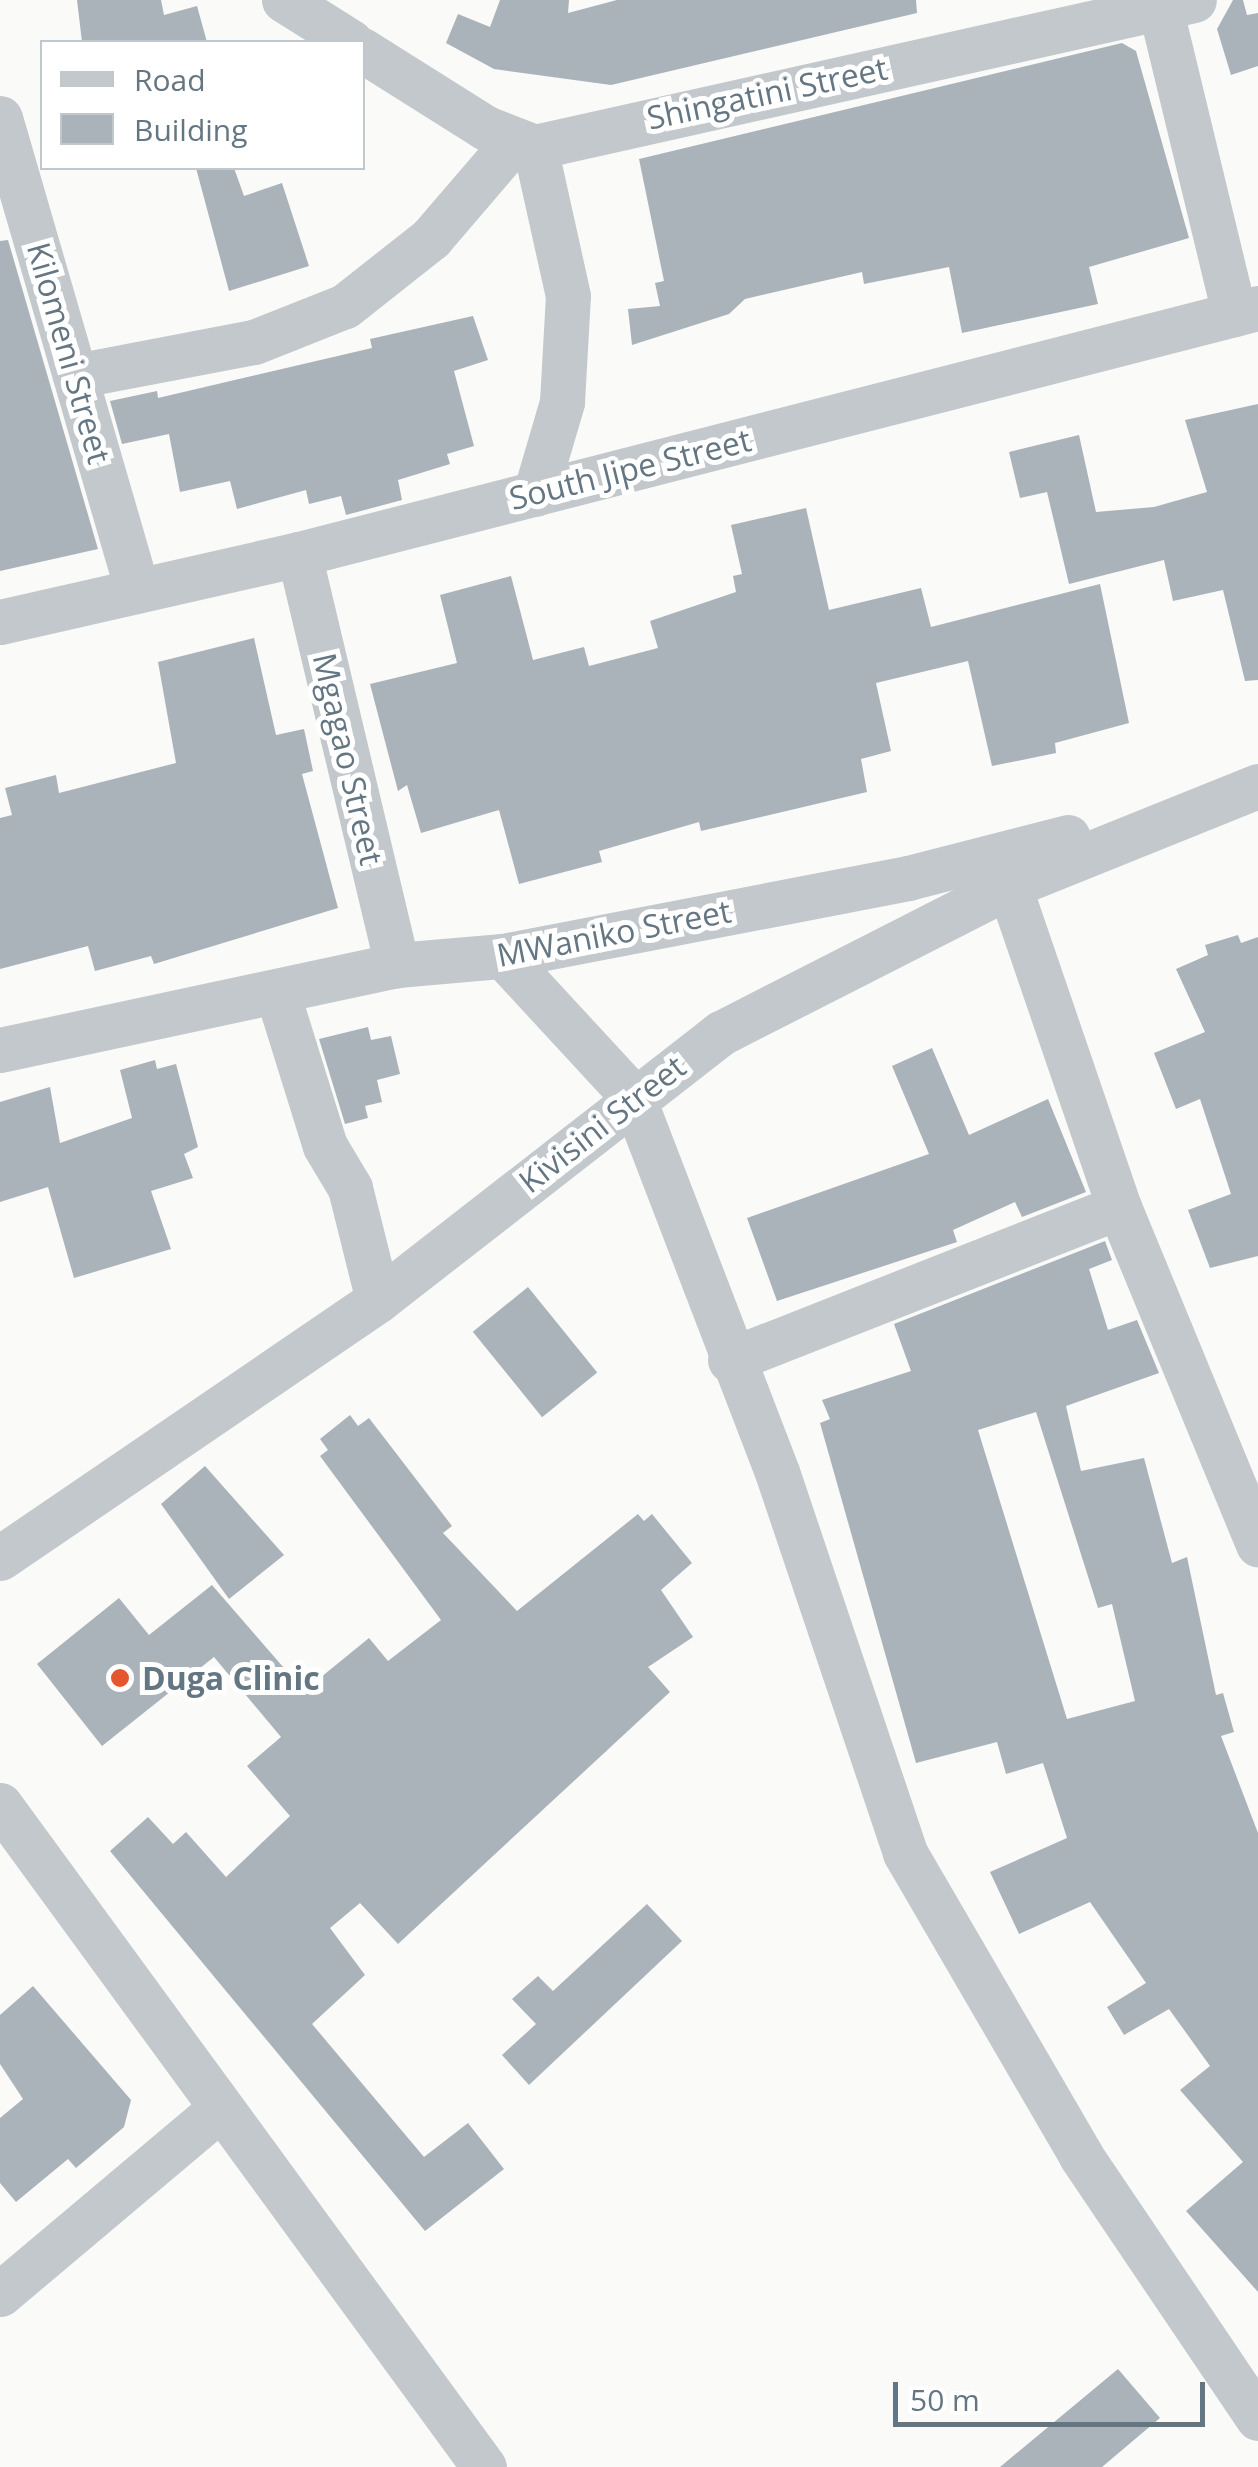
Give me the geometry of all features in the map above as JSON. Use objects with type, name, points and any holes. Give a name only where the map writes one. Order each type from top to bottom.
[{"type":"street","points":[[284,0],[348,40]]},
{"type":"street","points":[[1178,4],[1246,311]]},
{"type":"street","name":"Shingatini Street","points":[[525,144],[1178,4]]},
{"type":"street","points":[[365,52],[525,144],[568,296],[562,402],[535,494]]},
{"type":"street","name":"Kilomeni Street","points":[[0,118],[137,589]]},
{"type":"street","points":[[76,376],[254,342],[346,306],[431,238],[525,144]]},
{"type":"street","name":"South Jipe Street","points":[[0,622],[300,554],[1246,311]]},
{"type":"street","name":"Mgagao Street","points":[[300,554],[398,965]]},
{"type":"street","name":"MWaniko Street","points":[[0,1050],[398,965],[504,956],[908,878],[1241,792]]},
{"type":"street","name":"Kivisini Street","points":[[0,1558],[378,1300],[632,1097],[722,1033],[1009,886],[1241,792]]},
{"type":"street","points":[[1009,886],[1119,1207],[1258,1545]]},
{"type":"street","points":[[504,956],[632,1097],[730,1360],[777,1472],[905,1853],[1081,2156],[1258,2418]]},
{"type":"street","points":[[278,992],[325,1146],[350,1188],[378,1300]]},
{"type":"street","points":[[730,1360],[1119,1207]]},
{"type":"street","points":[[0,1806],[484,2467]]},
{"type":"street","points":[[0,2294],[221,2108]]},
{"type":"building","points":[[77,0],[161,0],[164,15],[197,6],[206,40],[82,40]]},
{"type":"building","points":[[500,0],[569,0],[568,13],[617,0],[916,0],[917,13],[611,85],[494,69],[446,43],[458,14],[490,27]]},
{"type":"building","points":[[1233,0],[1243,0],[1247,15],[1258,13],[1258,66],[1231,75],[1217,29]]},
{"type":"building","points":[[1122,43],[1136,51],[1189,238],[1089,267],[1098,304],[962,333],[949,267],[864,284],[862,272],[745,299],[729,314],[632,345],[628,309],[660,306],[655,283],[664,281],[639,159]]},
{"type":"building","points":[[197,170],[235,170],[244,196],[282,183],[309,266],[229,291]]},
{"type":"building","points":[[8,240],[98,549],[0,571],[0,241]]},
{"type":"building","points":[[473,316],[488,360],[454,371],[474,446],[447,454],[450,464],[398,480],[402,500],[346,515],[341,496],[309,504],[306,490],[237,509],[230,481],[180,492],[169,434],[122,444],[110,401],[157,391],[158,398],[372,348],[370,339]]},
{"type":"building","points":[[1258,404],[1258,680],[1245,681],[1223,590],[1173,601],[1164,560],[1069,584],[1047,492],[1020,498],[1009,452],[1079,435],[1096,512],[1154,507],[1207,492],[1185,420]]},
{"type":"building","points":[[806,508],[829,610],[921,588],[931,627],[1100,584],[1129,723],[1055,743],[1056,753],[992,766],[968,661],[876,683],[891,751],[861,759],[867,792],[701,831],[699,822],[599,851],[602,862],[519,884],[499,810],[421,833],[407,785],[398,791],[370,684],[457,663],[440,595],[511,576],[533,660],[584,647],[589,666],[658,648],[650,621],[736,592],[733,576],[742,574],[731,525]]},
{"type":"building","points":[[254,638],[276,735],[304,729],[313,771],[302,774],[338,908],[154,964],[151,956],[95,971],[88,946],[0,969],[0,818],[12,815],[5,788],[56,775],[59,793],[176,763],[158,662]]},
{"type":"building","points":[[1238,935],[1241,943],[1258,937],[1258,1256],[1210,1268],[1188,1210],[1231,1194],[1200,1099],[1176,1109],[1154,1053],[1205,1032],[1176,969],[1208,955],[1205,945]]},
{"type":"building","points":[[368,1027],[371,1040],[391,1036],[400,1074],[377,1080],[382,1102],[365,1106],[368,1118],[345,1124],[319,1039]]},
{"type":"building","points":[[932,1048],[969,1135],[1048,1099],[1086,1192],[1022,1217],[1015,1202],[953,1230],[957,1242],[777,1301],[747,1218],[929,1154],[892,1066]]},
{"type":"building","points":[[155,1060],[157,1069],[176,1064],[198,1147],[184,1154],[193,1178],[151,1191],[171,1249],[74,1278],[48,1187],[0,1202],[0,1102],[50,1087],[60,1143],[132,1118],[120,1070]]},
{"type":"building","points":[[1105,1241],[1112,1260],[1089,1269],[1108,1330],[1137,1320],[1159,1373],[1066,1406],[1081,1471],[1144,1458],[1172,1563],[1187,1557],[1216,1695],[1223,1693],[1234,1732],[1221,1736],[1258,1833],[1258,2292],[1186,2211],[1243,2162],[1180,2090],[1210,2066],[1169,2009],[1124,2035],[1107,2007],[1146,1983],[1090,1902],[1019,1934],[990,1872],[1067,1838],[1043,1763],[1006,1774],[997,1742],[916,1763],[820,1423],[830,1419],[822,1400],[911,1371],[894,1324]],"holes":[[[1036,1412],[1098,1608],[1112,1604],[1135,1701],[1067,1719],[978,1430]]]},
{"type":"building","points":[[528,1287],[597,1372],[542,1417],[473,1332]]},
{"type":"building","points":[[350,1415],[358,1426],[369,1418],[452,1526],[443,1533],[517,1611],[638,1514],[644,1521],[652,1514],[692,1563],[661,1590],[693,1637],[648,1667],[670,1692],[398,1944],[360,1903],[330,1928],[365,1975],[312,2024],[424,2157],[468,2123],[504,2169],[425,2231],[110,1851],[148,1817],[173,1844],[186,1832],[226,1877],[290,1816],[247,1766],[281,1737],[214,1657],[102,1746],[37,1664],[119,1598],[149,1635],[212,1585],[304,1691],[369,1638],[388,1661],[441,1620],[320,1456],[328,1450],[320,1439]]},
{"type":"building","points":[[205,1466],[284,1555],[229,1599],[161,1504]]},
{"type":"building","points":[[647,1904],[682,1941],[529,2085],[502,2055],[536,2024],[512,1999],[538,1976],[553,1991]]},
{"type":"building","points":[[33,1986],[131,2100],[124,2127],[76,2168],[68,2159],[16,2202],[0,2183],[0,2118],[23,2099],[0,2064],[0,2015]]},
{"type":"building","points":[[1118,2369],[1160,2418],[1102,2467],[1000,2467]]},
{"type":"place","name":"Duga Clinic","points":[[120,1678]]}]
